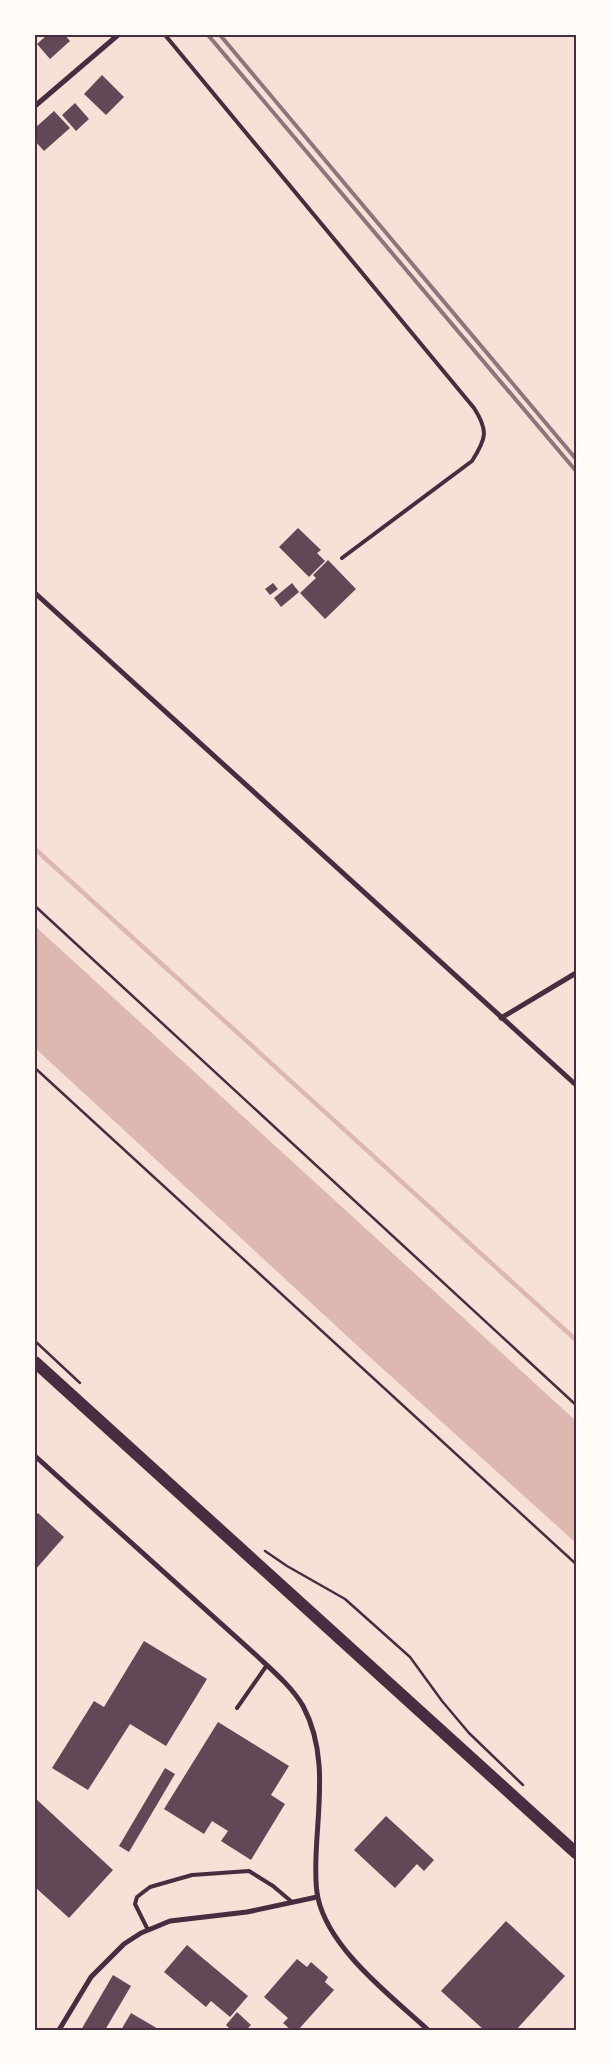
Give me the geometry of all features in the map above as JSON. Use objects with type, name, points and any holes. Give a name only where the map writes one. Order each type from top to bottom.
[{"type":"main road","points":[[35,1362],[576,1853]]},
{"type":"street","points":[[35,106],[118,35]]},
{"type":"street","points":[[35,593],[386,910],[501,1018],[576,1085]]},
{"type":"street","points":[[501,1018],[576,973]]},
{"type":"street","points":[[35,1456],[267,1665],[284,1682],[303,1706],[315,1736],[321,1769],[316,1853],[317,1897],[327,1923],[364,1973],[428,2030]]},
{"type":"street","points":[[59,2030],[91,1977],[124,1944],[148,1930],[170,1921],[247,1912],[317,1897]]},
{"type":"lane","points":[[165,35],[468,400],[482,420],[485,432],[482,446],[472,461],[342,558]]},
{"type":"lane","points":[[237,1708],[267,1665]]},
{"type":"lane","points":[[148,1930],[135,1904],[137,1897],[150,1887],[192,1875],[250,1871],[273,1886],[292,1902]]},
{"type":"path","points":[[35,906],[576,1405]]},
{"type":"path","points":[[35,1068],[576,1564]]},
{"type":"path","points":[[35,1341],[86,1388]]},
{"type":"path","points":[[262,1548],[287,1566],[345,1599],[410,1657],[442,1702],[469,1733],[529,1790]]},
{"type":"shaded area","points":[[35,926],[576,1421],[576,1543],[362,1350],[35,1048]]},
{"type":"building","points":[[47,35],[65,35],[70,41],[50,59],[37,44]]},
{"type":"building","points":[[102,75],[124,97],[106,115],[84,94]]},
{"type":"building","points":[[75,103],[89,119],[76,131],[62,115]]},
{"type":"building","points":[[54,111],[70,128],[44,151],[35,141],[35,128]]},
{"type":"building","points":[[298,528],[321,550],[317,553],[325,561],[309,577],[279,547]]},
{"type":"building","points":[[328,560],[356,589],[325,619],[300,593],[316,578],[313,575]]},
{"type":"building","points":[[273,583],[278,589],[270,595],[265,589]]},
{"type":"building","points":[[292,583],[299,592],[281,607],[274,598]]},
{"type":"building","points":[[38,1513],[64,1537],[35,1570],[35,1516]]},
{"type":"building","points":[[144,1641],[207,1679],[166,1746],[130,1724],[88,1790],[52,1768],[94,1701],[104,1707]]},
{"type":"building","points":[[218,1722],[289,1766],[271,1795],[285,1804],[251,1860],[221,1841],[228,1831],[212,1821],[204,1834],[164,1809]]},
{"type":"building","points":[[165,1768],[175,1774],[129,1852],[119,1846]]},
{"type":"building","points":[[35,1798],[113,1870],[69,1918],[35,1887]]},
{"type":"building","points":[[386,1816],[434,1860],[424,1871],[417,1864],[395,1888],[354,1850]]},
{"type":"building","points":[[506,1921],[565,1976],[516,2030],[484,2030],[441,1991]]},
{"type":"building","points":[[187,1945],[248,1996],[230,2017],[211,2001],[206,2007],[164,1972]]},
{"type":"building","points":[[297,1959],[307,1967],[311,1962],[328,1977],[325,1982],[334,1990],[298,2030],[291,2030],[283,2023],[288,2018],[264,1997]]},
{"type":"building","points":[[113,1975],[131,1986],[105,2030],[81,2030]]},
{"type":"building","points":[[237,2012],[251,2025],[246,2030],[231,2030],[226,2025]]},
{"type":"building","points":[[131,2013],[160,2030],[121,2030]]},
{"type":"waterway","points":[[35,849],[576,1340]]},
{"type":"railway","points":[[208,35],[576,471]]},
{"type":"railway","points":[[220,35],[576,459]]}]
